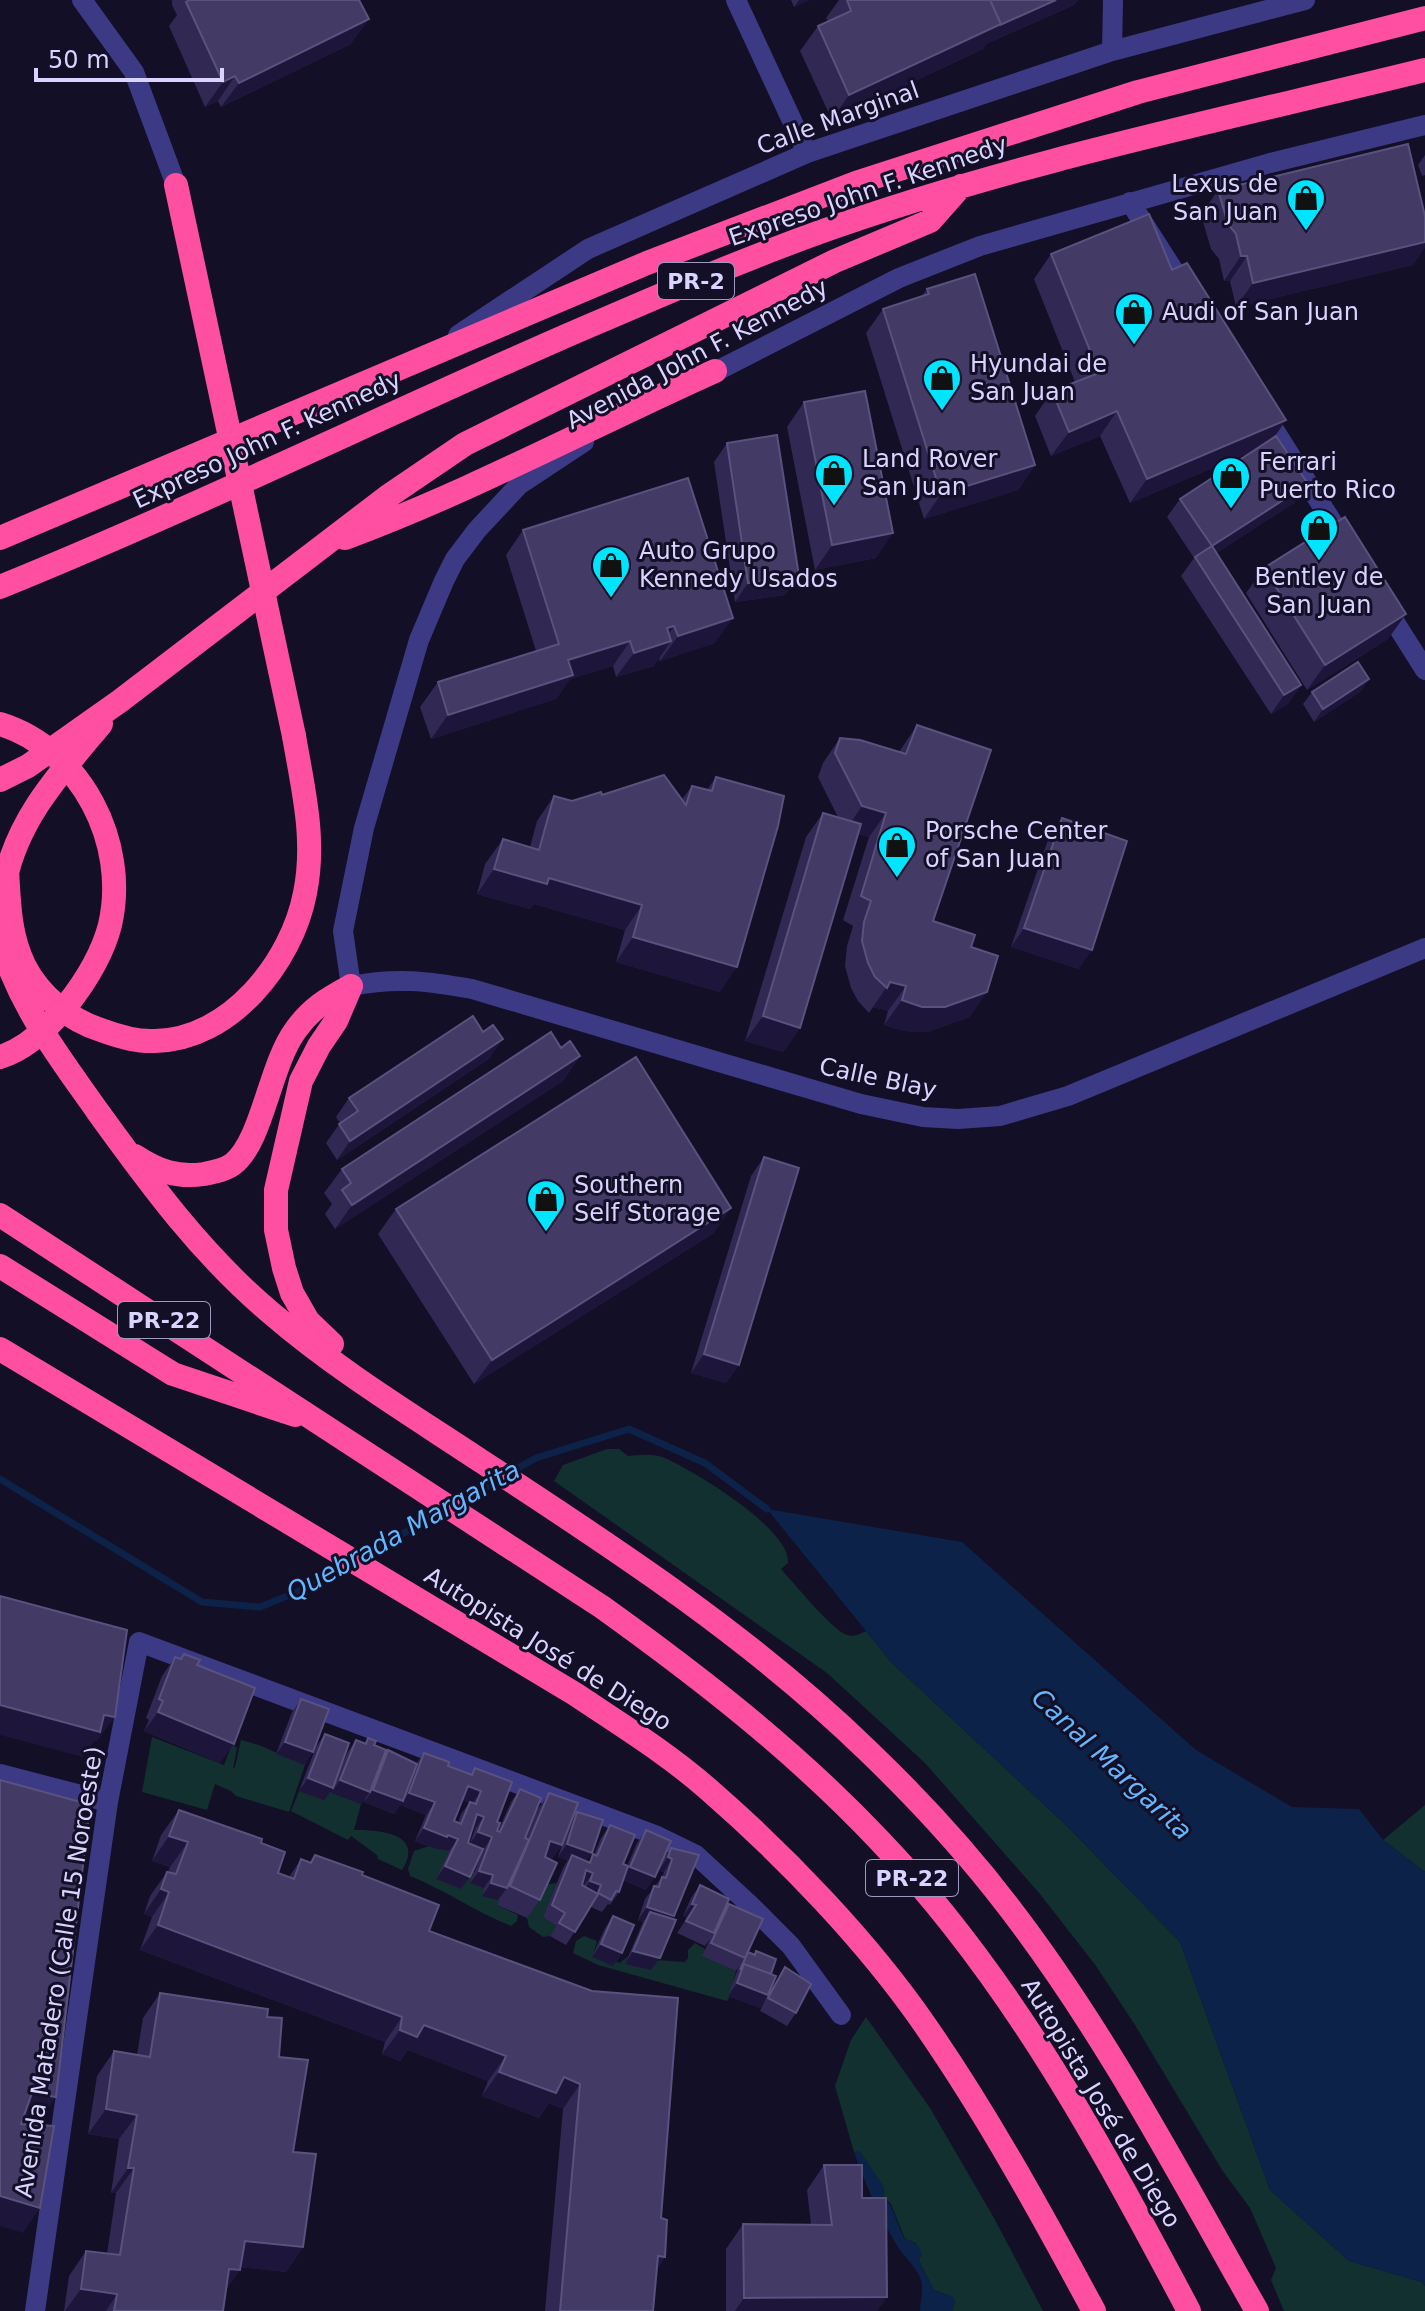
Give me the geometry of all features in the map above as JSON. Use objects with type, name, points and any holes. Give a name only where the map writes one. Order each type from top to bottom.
[{"type":"highway","name":"Expreso John F. Kennedy","points":[[0,538],[647,263],[856,183],[1138,92],[1425,18]]},
{"type":"highway","name":"Expreso John F. Kennedy","points":[[0,587],[114,541],[372,421],[666,293],[818,233],[963,184],[1059,158],[1425,70]]},
{"type":"highway","points":[[0,780],[28,766],[120,701],[321,547],[465,444],[835,261],[930,221],[963,184]]},
{"type":"highway","points":[[7,869],[10,924],[24,965],[44,993],[74,1019],[116,1035],[154,1042],[193,1034],[227,1015],[258,986],[278,960],[297,923],[305,893],[311,841],[294,736],[176,185]]},
{"type":"highway","points":[[321,547],[418,511],[607,419],[715,371]]},
{"type":"highway","points":[[0,908],[7,869],[20,834],[45,792],[120,701]]},
{"type":"highway","points":[[0,724],[39,741],[81,782],[104,827],[111,856],[113,895],[110,925],[93,970],[81,988],[33,1039],[11,1054],[0,1057]]},
{"type":"highway","points":[[0,940],[9,972],[24,1003],[57,1055],[158,1196],[237,1282],[317,1350],[567,1517],[741,1640],[868,1751],[969,1858],[1044,1957],[1137,2099],[1257,2311]]},
{"type":"highway","points":[[124,1148],[161,1171],[186,1176],[214,1172],[232,1165],[250,1142],[277,1062],[294,1032],[319,1003],[351,986]]},
{"type":"highway","points":[[351,986],[336,1021],[301,1081],[276,1190],[276,1230],[292,1293],[308,1321],[405,1410]]},
{"type":"highway","name":"Autopista José de Diego","points":[[0,1215],[602,1607],[691,1671],[784,1749],[882,1843],[956,1928],[1037,2043],[1116,2173],[1189,2311]]},
{"type":"highway","points":[[0,1266],[173,1374],[327,1426]]},
{"type":"highway","name":"Autopista José de Diego","points":[[0,1349],[575,1694],[708,1789],[795,1873],[854,1936],[924,2023],[1000,2142],[1094,2311]]},
{"type":"street","points":[[82,0],[134,72],[176,185]]},
{"type":"street","points":[[736,0],[807,153]]},
{"type":"street","points":[[1112,51],[1113,0]]},
{"type":"street","name":"Calle Marginal","points":[[422,360],[588,249],[807,153],[1112,51],[1305,0]]},
{"type":"street","name":"Avenida John F. Kennedy","points":[[351,986],[343,931],[364,828],[419,640],[455,559],[519,485],[588,439],[899,278],[980,246],[1130,202],[1425,125]]},
{"type":"street","points":[[1130,202],[1202,315]]},
{"type":"street","points":[[1250,392],[1358,564]]},
{"type":"street","points":[[1375,590],[1425,670]]},
{"type":"street","name":"Calle Blay","points":[[351,986],[406,979],[472,989],[861,1104],[923,1117],[958,1119],[1000,1116],[1068,1096],[1425,948]]},
{"type":"street","name":"Avenida Matadero (Calle 15 Noroeste)","points":[[35,2311],[108,1802],[139,1642],[655,1835],[696,1855],[791,1946],[841,2015]]},
{"type":"street","points":[[0,1774],[108,1802]]},
{"type":"green space","points":[[607,1449],[619,1449],[628,1456],[665,1458],[697,1475],[758,1518],[785,1549],[788,1563],[781,1569],[823,1616],[847,1635],[866,1631],[892,1663],[1067,1826],[1180,1942],[1270,2190],[1349,2261],[1422,2282],[1425,2286],[1425,2311],[1284,2311],[1271,2280],[1276,2268],[1250,2208],[1222,2170],[1096,1966],[1040,1894],[925,1763],[827,1673],[554,1481],[563,1465]]},
{"type":"green space","points":[[152,1737],[224,1765],[232,1744],[237,1748],[233,1769],[241,1740],[305,1765],[289,1812],[236,1796],[215,1784],[207,1810],[142,1792]]},
{"type":"green space","points":[[299,1791],[324,1800],[328,1791],[361,1804],[354,1830],[387,1833],[404,1841],[408,1858],[402,1870],[378,1859],[351,1836],[348,1840],[291,1811]]},
{"type":"green space","points":[[1425,1805],[1425,1872],[1383,1840]]},
{"type":"green space","points":[[429,1846],[449,1851],[437,1879],[475,1872],[471,1883],[484,1888],[482,1896],[499,1900],[497,1905],[518,1915],[517,1921],[511,1926],[410,1876],[408,1869],[414,1851]]},
{"type":"green space","points":[[557,1883],[543,1917],[556,1926],[550,1936],[543,1937],[529,1927],[527,1918],[542,1885]]},
{"type":"green space","points":[[584,1936],[597,1941],[593,1957],[613,1966],[615,1961],[620,1963],[628,1956],[625,1964],[655,1960],[685,1962],[688,1950],[695,1943],[705,1949],[703,1956],[736,1971],[729,1998],[727,2001],[598,1965],[573,1953],[576,1941]]},
{"type":"green space","points":[[866,2017],[930,2108],[994,2218],[1043,2311],[952,2311],[953,2297],[934,2290],[919,2261],[916,2243],[905,2239],[891,2204],[883,2196],[884,2188],[860,2152],[854,2152],[835,2086],[851,2040]]},
{"type":"water","name":"Canal Margarita","points":[[767,1509],[962,1542],[1196,1750],[1292,1807],[1359,1809],[1383,1840],[1425,1872],[1425,2286],[1422,2282],[1349,2261],[1270,2190],[1180,1942],[1067,1826],[892,1663]]},
{"type":"water","points":[[860,2151],[884,2188],[883,2196],[891,2206],[905,2239],[919,2248],[922,2255],[919,2261],[934,2290],[953,2297],[952,2311],[920,2311],[921,2280],[878,2211],[854,2152]]},
{"type":"building","points":[[359,0],[369,19],[239,83],[235,76],[223,82],[186,2]]},
{"type":"building","points":[[847,0],[990,0],[1001,24],[849,95],[818,26],[851,11]]},
{"type":"building","points":[[990,0],[1056,0],[1000,25]]},
{"type":"building","name":"Lexus de San Juan","points":[[1408,144],[1425,216],[1425,242],[1253,283],[1247,256],[1241,256],[1236,234],[1228,224],[1218,190]]},
{"type":"building","name":"Audi of San Juan","points":[[1149,214],[1172,270],[1187,263],[1286,420],[1147,479],[1117,411],[1069,432],[1052,391],[1099,373],[1051,254]]},
{"type":"building","name":"Hyundai de San Juan","points":[[975,274],[1035,465],[941,494],[883,309],[929,294],[927,289]]},
{"type":"building","points":[[865,391],[893,533],[832,545],[804,402]]},
{"type":"building","points":[[777,435],[799,576],[748,583],[727,443]]},
{"type":"building","name":"Ferrari Puerto Rico","points":[[1276,436],[1308,484],[1212,546],[1180,499]]},
{"type":"building","name":"Auto Grupo Kennedy Usados","points":[[688,478],[733,618],[678,636],[674,626],[667,628],[671,641],[634,653],[630,641],[568,660],[573,675],[448,715],[438,682],[559,644],[523,530]]},
{"type":"building","points":[[1345,517],[1406,614],[1325,665],[1264,568]]},
{"type":"building","points":[[1212,546],[1301,685],[1284,695],[1195,557]]},
{"type":"building","points":[[1358,662],[1369,679],[1323,709],[1312,692]]},
{"type":"building","name":"Porsche Center of San Juan","points":[[917,725],[991,750],[933,921],[975,935],[971,947],[998,956],[987,992],[945,1007],[922,1007],[902,1000],[906,986],[890,982],[887,988],[875,977],[868,963],[862,941],[871,901],[861,896],[886,813],[862,806],[835,753],[840,738],[860,740],[906,754]]},
{"type":"building","points":[[664,775],[686,805],[692,786],[712,791],[716,777],[784,796],[737,967],[633,937],[642,905],[549,878],[547,884],[494,869],[503,839],[539,850],[554,796],[572,801]]},
{"type":"building","points":[[823,813],[861,824],[800,1028],[763,1016]]},
{"type":"building","points":[[1062,818],[1127,841],[1092,950],[1024,928]]},
{"type":"building","points":[[473,1016],[483,1032],[493,1025],[503,1039],[350,1141],[339,1124],[358,1111],[349,1098]]},
{"type":"building","points":[[551,1032],[561,1048],[570,1041],[580,1056],[352,1205],[342,1190],[351,1183],[342,1169]]},
{"type":"building","name":"Southern Self Storage","points":[[636,1057],[731,1208],[492,1360],[396,1209]]},
{"type":"building","points":[[764,1157],[799,1168],[739,1365],[704,1354]]},
{"type":"building","points":[[0,1596],[127,1630],[115,1717],[104,1715],[100,1732],[0,1705]]},
{"type":"building","points":[[184,1654],[200,1660],[197,1665],[255,1688],[234,1744],[158,1712],[163,1701],[159,1699],[175,1657],[181,1659]]},
{"type":"building","points":[[301,1699],[329,1709],[313,1752],[285,1742]]},
{"type":"building","points":[[325,1734],[349,1743],[333,1788],[308,1778]]},
{"type":"building","points":[[368,1738],[376,1741],[374,1745],[386,1750],[370,1792],[340,1780],[356,1740],[366,1744]]},
{"type":"building","points":[[388,1750],[417,1764],[403,1801],[373,1790]]},
{"type":"building","points":[[424,1753],[472,1775],[475,1768],[512,1782],[497,1822],[500,1823],[497,1831],[500,1832],[520,1789],[541,1798],[525,1838],[529,1840],[507,1888],[491,1883],[493,1875],[479,1871],[492,1837],[478,1832],[484,1817],[477,1814],[468,1843],[483,1849],[470,1877],[445,1866],[458,1839],[424,1828],[435,1802],[409,1793]],"holes":[[[468,1786],[481,1791],[476,1804],[470,1802],[461,1824],[454,1821]]]},
{"type":"building","points":[[0,1780],[84,1803],[79,1819],[88,1822],[56,2097],[32,2093],[21,2124],[54,2126],[40,2208],[0,2196]]},
{"type":"building","points":[[549,1793],[578,1803],[562,1845],[550,1841],[545,1857],[557,1863],[540,1900],[510,1886]]},
{"type":"building","points":[[179,1810],[262,1839],[261,1843],[285,1852],[278,1873],[294,1879],[301,1859],[311,1863],[315,1855],[439,1905],[429,1931],[592,1991],[678,1998],[661,2218],[667,2220],[665,2257],[658,2256],[653,2311],[560,2311],[580,2084],[564,2077],[556,2093],[499,2072],[506,2056],[424,2025],[417,2037],[400,2030],[402,2017],[158,1925],[169,1892],[161,1889],[167,1872],[176,1874],[188,1842],[169,1836]]},
{"type":"building","points":[[577,1812],[603,1820],[592,1853],[567,1844]]},
{"type":"building","points":[[610,1825],[635,1835],[623,1864],[628,1866],[619,1892],[616,1891],[611,1900],[598,1893],[601,1885],[590,1881],[593,1873],[586,1870],[582,1885],[598,1894],[575,1932],[559,1923],[565,1913],[552,1905],[572,1855],[590,1863],[593,1854],[597,1856]]},
{"type":"building","points":[[646,1830],[671,1841],[655,1877],[630,1867]]},
{"type":"building","points":[[671,1848],[699,1855],[674,1916],[647,1907],[654,1886],[659,1887],[662,1877],[666,1878],[672,1859],[668,1857]]},
{"type":"building","points":[[700,1885],[729,1899],[714,1933],[686,1921],[696,1905],[692,1904]]},
{"type":"building","points":[[729,1904],[763,1919],[745,1958],[711,1943]]},
{"type":"building","points":[[650,1912],[676,1920],[660,1958],[633,1951]]},
{"type":"building","points":[[613,1916],[634,1925],[622,1953],[601,1944]]},
{"type":"building","points":[[756,1951],[776,1959],[771,1974],[744,1964],[740,1970],[748,1952],[755,1955]]},
{"type":"building","points":[[744,1964],[776,1976],[768,1995],[737,1983]]},
{"type":"building","points":[[785,1967],[811,1984],[796,2013],[768,1998]]},
{"type":"building","points":[[160,1993],[268,2009],[267,2017],[282,2018],[279,2057],[308,2060],[293,2152],[316,2154],[303,2247],[245,2241],[240,2270],[229,2269],[223,2311],[114,2311],[117,2294],[81,2289],[86,2251],[120,2255],[134,2168],[128,2168],[137,2115],[106,2109],[114,2051],[150,2057]]},
{"type":"building","points":[[824,2165],[862,2165],[862,2198],[886,2198],[887,2297],[744,2298],[743,2224],[832,2225]]},
{"type":"waterway","name":"Quebrada Margarita","points":[[509,1473],[536,1458],[629,1429],[705,1463],[767,1509]]},
{"type":"waterway","name":"Quebrada Margarita","points":[[0,1479],[202,1602],[260,1607],[307,1588],[349,1565]]},
{"type":"waterway","name":"Quebrada Margarita","points":[[454,1505],[499,1480]]},
{"type":"waterway","name":"Quebrada Margarita","points":[[360,1558],[443,1511]]},
{"type":"place","name":"Lexus de San Juan","points":[[1306,232]]},
{"type":"place","name":"Audi of San Juan","points":[[1134,346]]},
{"type":"place","name":"Hyundai de San Juan","points":[[942,412]]},
{"type":"place","name":"Land Rover San Juan","points":[[834,507]]},
{"type":"place","name":"Ferrari Puerto Rico","points":[[1231,510]]},
{"type":"place","name":"Bentley de San Juan","points":[[1319,562]]},
{"type":"place","name":"Auto Grupo Kennedy Usados","points":[[611,599]]},
{"type":"place","name":"Porsche Center of San Juan","points":[[897,879]]},
{"type":"place","name":"Southern Self Storage","points":[[546,1233]]}]
